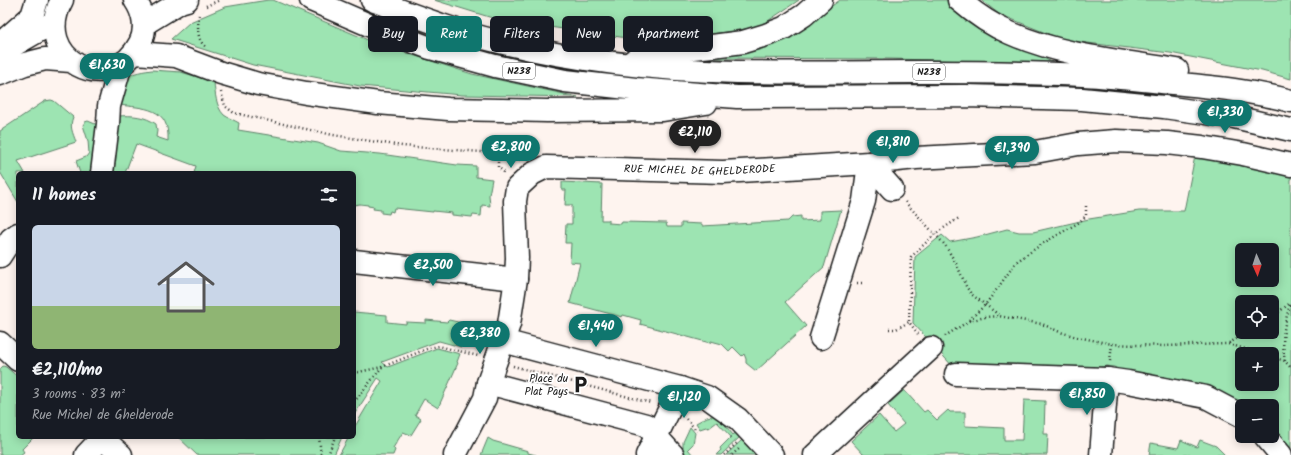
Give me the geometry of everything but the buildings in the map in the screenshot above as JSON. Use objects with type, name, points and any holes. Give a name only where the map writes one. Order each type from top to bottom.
[{"type":"main road","points":[[0,44],[32,16],[37,0]]},
{"type":"main road","points":[[62,0],[57,10],[54,22],[55,37],[61,50],[72,61],[82,67],[93,70],[105,70],[116,67],[128,59],[176,56],[221,73],[258,84],[378,103],[448,109],[547,111],[663,110],[738,97]]},
{"type":"main road","points":[[102,171],[109,106],[128,59],[142,39],[144,24],[142,12],[135,0]]},
{"type":"main road","points":[[144,24],[174,5],[187,0]]},
{"type":"main road","name":"N238","points":[[311,0],[368,25],[430,48],[494,66],[564,81],[636,89],[738,97],[964,96],[1082,99],[1164,106],[1234,117],[1291,130]]},
{"type":"main road","name":"N238","points":[[372,0],[437,24],[497,42],[568,56],[629,64],[737,72],[965,72],[1083,75],[1229,88],[1291,101]]},
{"type":"main road","points":[[629,64],[644,52],[744,42],[766,35],[791,24],[821,0]]},
{"type":"main road","points":[[959,0],[976,14],[1002,29],[1033,42],[1075,53],[1195,73],[1229,88]]},
{"type":"main road","points":[[0,53],[54,22]]},
{"type":"main road","points":[[0,74],[25,64],[46,59],[72,61]]},
{"type":"main road","points":[[93,70],[109,106]]},
{"type":"main road","name":"RUE MICHEL DE GHELDERODE","points":[[516,279],[517,258],[515,202],[517,188],[532,174],[546,167],[723,172],[916,158],[1035,152],[1078,144],[1116,141],[1196,146],[1243,154],[1291,165]]},
{"type":"main road","points":[[869,162],[892,189]]},
{"type":"main road","points":[[820,338],[864,201],[869,162]]},
{"type":"main road","points":[[0,256],[11,240],[16,236]]},
{"type":"main road","points":[[356,261],[516,279],[509,324],[488,383],[485,398],[455,455]]},
{"type":"main road","points":[[0,343],[16,358]]},
{"type":"main road","points":[[815,455],[931,348]]},
{"type":"main road","points":[[500,351],[680,388],[707,397],[738,419],[772,455]]},
{"type":"main road","points":[[956,374],[1107,379],[1206,397],[1235,412]]},
{"type":"main road","points":[[1101,455],[1107,379]]},
{"type":"main road","points":[[488,383],[646,425],[652,446]]},
{"type":"main road","points":[[652,446],[680,388]]},
{"type":"main road","points":[[86,455],[101,439]]},
{"type":"main road","points":[[103,439],[121,455]]},
{"type":"main road","points":[[1271,443],[1281,455]]},
{"type":"main road","points":[[652,446],[673,455]]},
{"type":"path","points":[[892,189],[945,245],[952,255],[971,294],[999,316]]},
{"type":"path","points":[[959,218],[935,234],[911,257],[909,322],[931,348],[985,305],[1016,262],[1042,244],[1078,223],[1086,216],[1086,204]]},
{"type":"path","points":[[1279,312],[1290,304]]},
{"type":"path","points":[[1290,304],[1284,328],[1282,346],[1285,361],[1291,368]]},
{"type":"path","points":[[968,320],[999,316],[1042,324],[1060,332],[1077,337],[1112,344],[1164,346],[1228,344],[1238,347]]},
{"type":"path","points":[[890,329],[896,329],[909,322]]},
{"type":"path","points":[[1228,344],[1237,339]]},
{"type":"path","points":[[356,373],[382,367],[429,348],[439,346],[500,351],[681,413],[697,431]]},
{"type":"path","points":[[1279,359],[1285,361]]},
{"type":"path","points":[[356,400],[382,367]]},
{"type":"path","points":[[319,439],[321,455]]},
{"type":"path","points":[[328,455],[334,439]]},
{"type":"path","points":[[732,455],[743,446]]},
{"type":"green space","points":[[273,0],[368,40],[368,52],[403,52],[472,74],[578,97],[462,95],[360,86],[253,65],[171,39],[190,22],[225,7]]},
{"type":"green space","points":[[434,0],[799,0],[759,27],[713,34],[713,16],[623,16],[623,37],[615,36],[615,16],[562,16],[562,29],[554,28],[554,16],[490,16],[490,17]]},
{"type":"green space","points":[[840,0],[947,0],[966,21],[1054,63],[891,59],[704,58],[795,33]]},
{"type":"green space","points":[[981,0],[1291,0],[1291,79],[1262,71],[1170,53],[1063,40],[999,14]]},
{"type":"green space","points":[[152,70],[181,72],[214,82],[216,100],[221,112],[239,123],[238,130],[318,143],[341,151],[380,154],[457,165],[476,166],[476,177],[492,179],[489,195],[490,206],[482,205],[481,216],[473,215],[472,217],[452,215],[452,213],[394,208],[393,212],[390,211],[389,214],[381,213],[381,210],[373,209],[374,207],[368,205],[356,205],[356,171],[195,171],[196,166],[136,144],[126,171],[110,171],[119,116],[138,117],[152,121],[156,124],[156,137],[168,141],[165,121],[160,115],[154,111],[146,109],[118,105],[126,78],[135,73]]},
{"type":"green space","points":[[45,101],[54,101],[73,117],[71,127],[76,142],[18,161],[24,171],[16,171],[16,199],[0,172],[0,131]]},
{"type":"green space","points":[[88,121],[100,126],[94,171],[79,171],[76,161],[86,157],[89,153],[88,141],[83,125]]},
{"type":"green space","points":[[1198,141],[1291,158],[1291,455],[1279,443],[1279,399],[1235,399],[1235,404],[1133,378],[1114,367],[1107,366],[1081,371],[955,369],[913,323],[915,257],[942,235],[950,242],[1007,229],[1019,232],[1033,232],[1089,219],[1139,211],[1184,211]]},
{"type":"green space","points":[[562,182],[602,184],[601,220],[609,220],[609,223],[666,223],[667,227],[681,227],[681,223],[702,224],[702,226],[788,221],[792,217],[801,216],[801,221],[820,220],[820,211],[841,210],[824,267],[785,302],[806,326],[756,371],[746,363],[744,354],[742,356],[733,347],[729,351],[722,344],[711,341],[710,343],[640,324],[641,320],[623,315],[622,317],[570,303],[580,263],[570,262],[571,243],[565,243],[566,224],[572,224],[572,205],[565,205],[566,190],[562,190]]},
{"type":"green space","points":[[356,312],[387,315],[387,322],[406,324],[406,322],[426,323],[426,320],[447,322],[449,320],[467,324],[461,347],[439,341],[382,362],[388,367],[437,348],[460,354],[458,363],[438,408],[424,399],[415,415],[421,419],[411,435],[403,432],[393,448],[395,450],[393,455],[339,455],[348,439],[356,439],[356,425],[382,381],[378,378],[356,412]]},
{"type":"green space","points":[[3,366],[6,367],[16,375],[16,439],[32,439],[22,449],[24,452],[20,455],[0,455],[0,369]]},
{"type":"green space","points":[[904,390],[924,412],[927,410],[937,420],[948,410],[950,412],[965,412],[965,426],[1004,428],[1004,440],[1022,440],[1024,400],[1045,401],[1044,434],[1048,434],[1047,455],[864,455],[851,441],[879,415],[894,432],[904,424],[888,405]]},
{"type":"green space","points":[[716,415],[733,435],[738,431],[742,435],[721,455],[716,455],[721,450],[720,448],[731,437],[717,422],[709,428],[706,427],[700,429],[696,423],[707,417]]},
{"type":"green space","points":[[690,427],[695,433],[693,444],[688,449],[693,455],[683,455],[683,442]]},
{"type":"green space","points":[[488,438],[493,441],[528,451],[528,453],[536,455],[481,455]]},
{"type":"green space","points":[[180,439],[341,439],[334,455],[197,455]]},
{"type":"green space","points":[[743,439],[758,455],[726,455]]},
{"type":"green space","points":[[1181,440],[1197,447],[1200,440],[1216,446],[1225,455],[1149,455],[1151,443],[1178,448]]},
{"type":"place","name":"Place du Plat Pays","points":[[581,385]]}]
